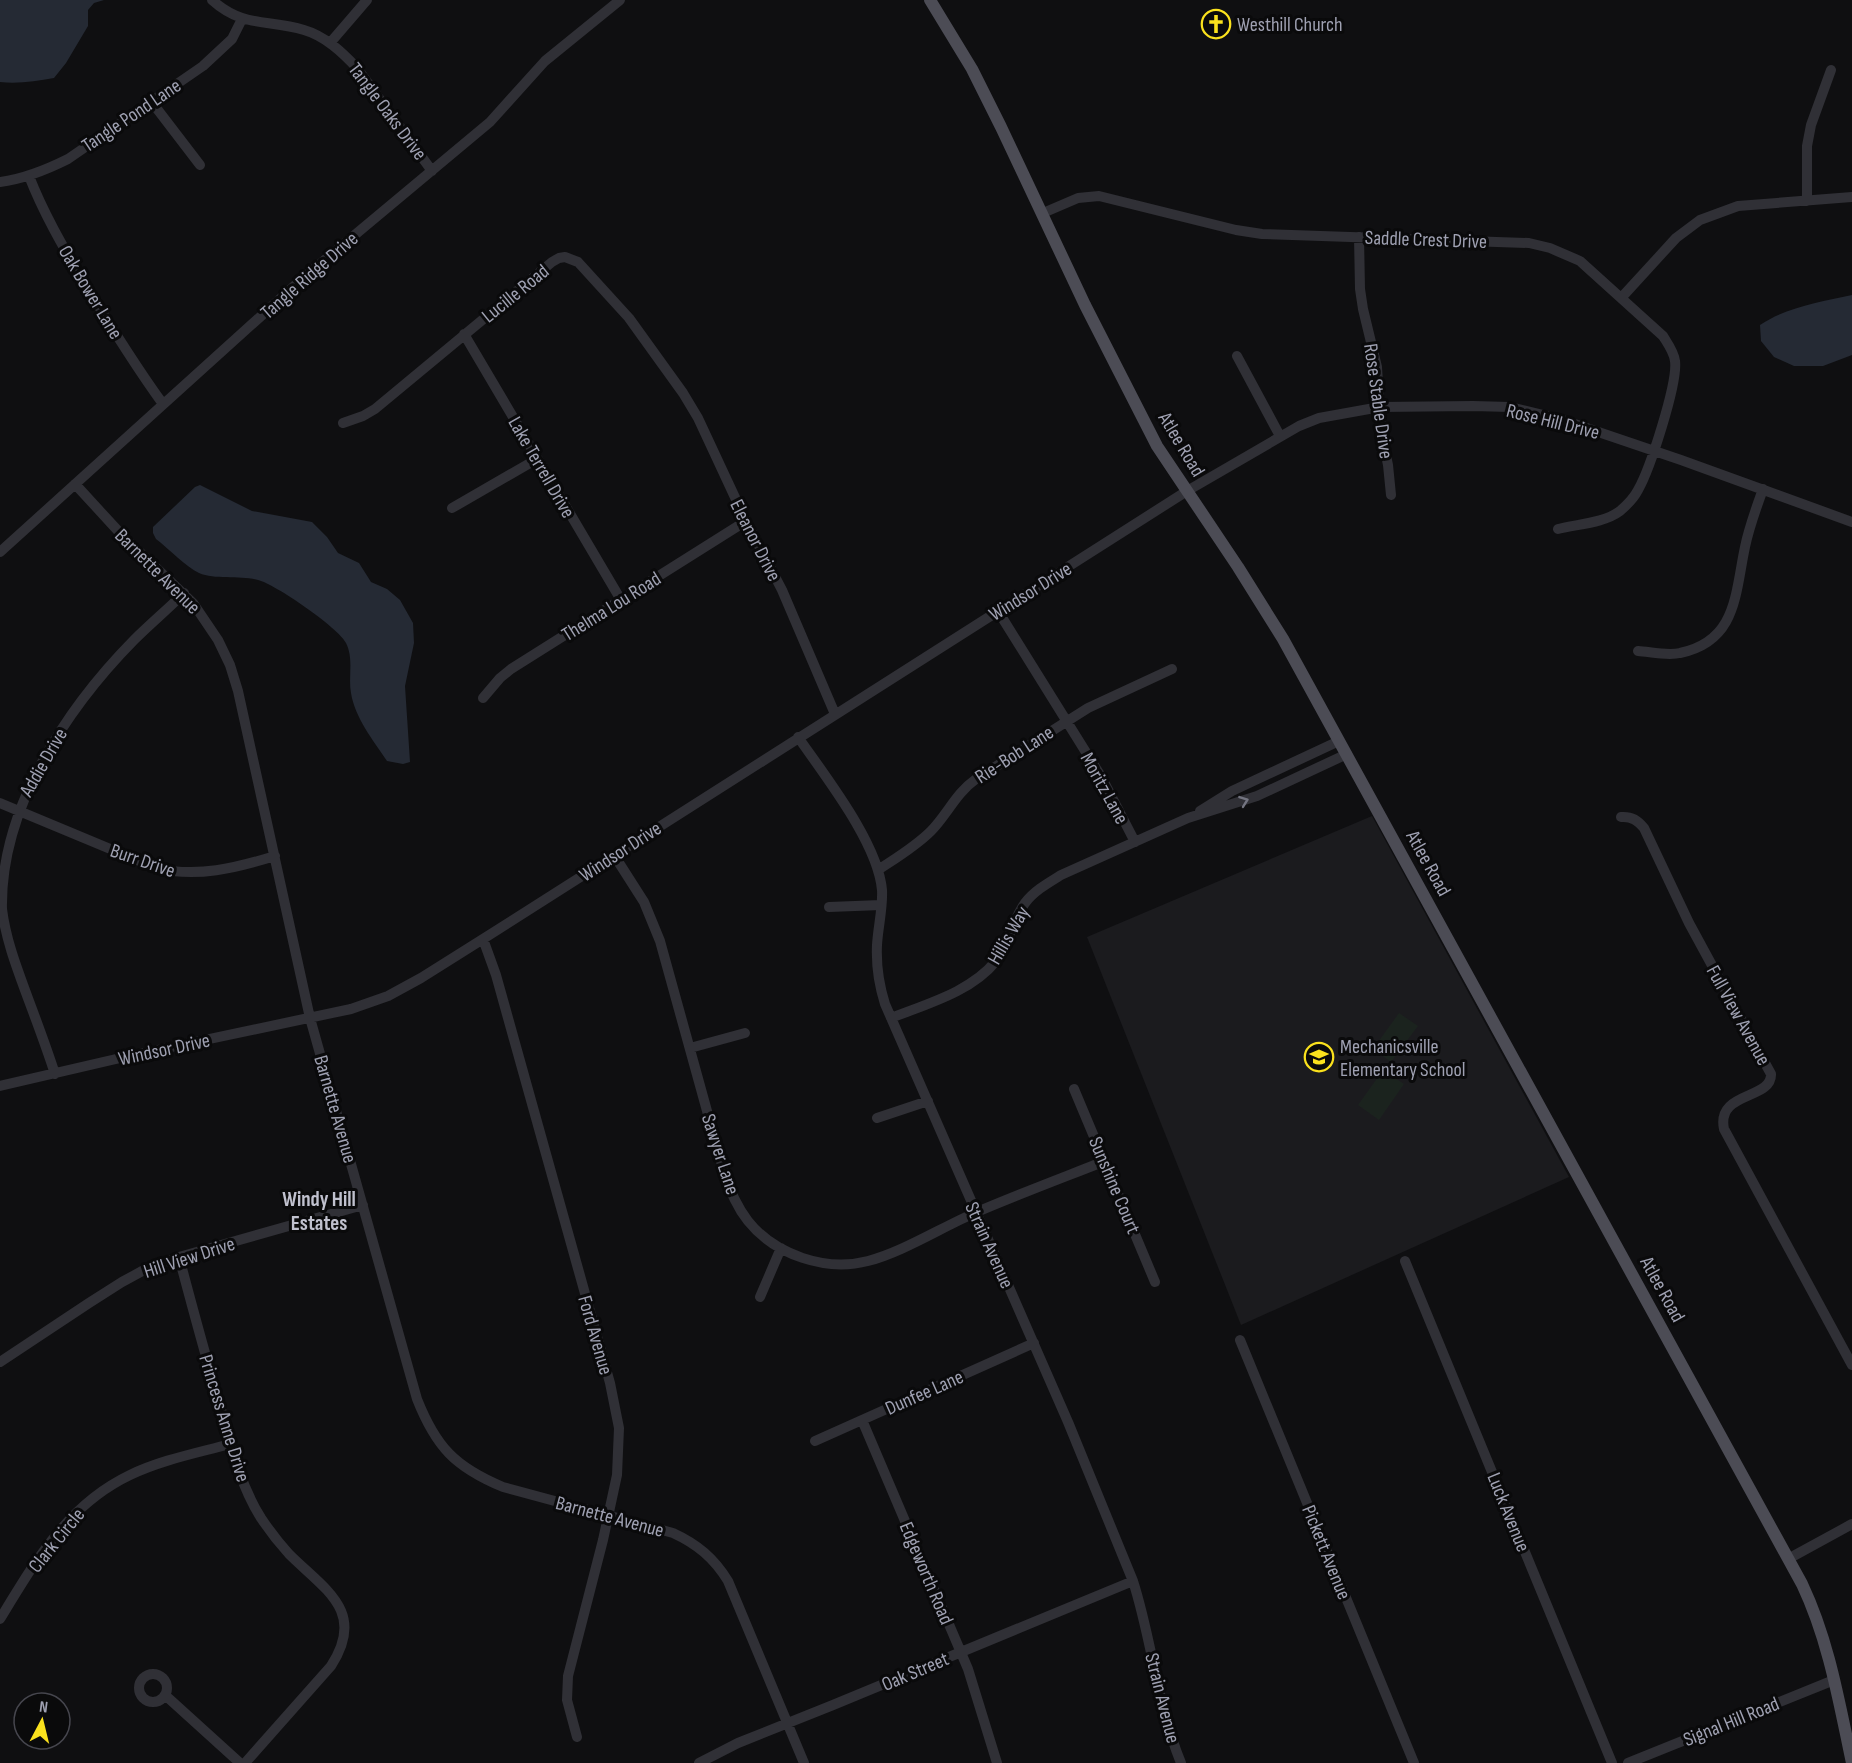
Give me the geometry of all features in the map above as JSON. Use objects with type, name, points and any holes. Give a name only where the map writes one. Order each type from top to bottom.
[{"type":"main road","name":"Atlee Road","points":[[930,0],[972,69],[1157,446],[1283,639],[1802,1584],[1820,1624],[1852,1763]]},
{"type":"street","name":"Tangle Oaks Drive","points":[[212,0],[232,15],[242,19],[306,30],[330,43],[357,68],[432,171]]},
{"type":"street","points":[[330,43],[367,0]]},
{"type":"street","name":"Tangle Ridge Drive","points":[[0,552],[302,279],[490,122],[545,62],[620,0]]},
{"type":"street","name":"Tangle Pond Lane","points":[[0,182],[29,176],[68,159],[203,66],[237,32],[242,19]]},
{"type":"street","points":[[1807,201],[1807,146],[1811,125],[1831,70]]},
{"type":"street","points":[[151,101],[200,165]]},
{"type":"street","name":"Oak Bower Lane","points":[[29,176],[48,222],[114,332],[163,404]]},
{"type":"street","name":"Saddle Crest Drive","points":[[1043,213],[1078,198],[1099,196],[1236,230],[1262,234],[1529,243],[1550,248],[1580,261],[1663,336],[1672,350],[1675,361],[1674,384],[1639,489],[1632,500],[1619,512],[1603,519],[1558,529]]},
{"type":"street","points":[[1622,297],[1676,238],[1700,220],[1738,206],[1852,197]]},
{"type":"street","name":"Rose Stable Drive","points":[[1359,237],[1360,289],[1377,367],[1381,432],[1391,495]]},
{"type":"street","name":"Lucille Road","points":[[343,423],[375,409],[552,262],[565,257],[578,262],[607,293],[668,370]]},
{"type":"street","name":"Lake Terrell Drive","points":[[465,334],[621,600]]},
{"type":"street","points":[[1237,356],[1280,436]]},
{"type":"street","name":"Eleanor Drive","points":[[668,370],[698,418],[746,521],[782,590],[835,714]]},
{"type":"street","name":"Rose Hill Drive","points":[[1187,491],[1280,436],[1319,418],[1380,407],[1510,407],[1560,418],[1852,522]]},
{"type":"street","points":[[452,508],[537,459]]},
{"type":"street","name":"Barnette Avenue","points":[[75,484],[120,533],[184,593],[207,621],[230,664],[238,691],[310,1018],[417,1399],[428,1424],[455,1461],[494,1483],[672,1533],[699,1547],[715,1562],[728,1581],[804,1763]]},
{"type":"street","points":[[1638,651],[1678,654],[1698,648],[1712,640],[1723,628],[1735,605],[1749,527],[1763,489]]},
{"type":"street","name":"Windsor Drive","points":[[0,1086],[351,1010],[388,996],[483,939],[1187,491]]},
{"type":"street","name":"Thelma Lou Road","points":[[483,699],[500,678],[511,669],[746,521]]},
{"type":"street","name":"Addie Drive","points":[[55,1074],[13,956],[2,909],[2,867],[8,833],[16,810],[44,755],[84,698],[136,638],[184,593]]},
{"type":"street","name":"Moritz Lane","points":[[998,611],[1102,778],[1135,842]]},
{"type":"street","name":"Rie-Bob Lane","points":[[878,870],[918,843],[931,831],[969,783],[1066,720],[1172,669]]},
{"type":"street","name":"Strain Avenue","points":[[798,737],[857,826],[878,870],[882,892],[877,946],[880,986],[891,1018],[1068,1422],[1133,1581],[1164,1710],[1181,1763]]},
{"type":"street","name":"Hillis Way","points":[[1188,818],[1232,790],[1339,741]]},
{"type":"street","name":"Hillis Way","points":[[891,1018],[953,992],[986,971],[1004,949],[1025,903],[1045,885],[1061,875],[1188,818],[1257,796],[1347,754]]},
{"type":"street","name":"Burr Drive","points":[[0,802],[156,868],[171,872],[202,873],[275,856]]},
{"type":"street","name":"Full View Avenue","points":[[1622,817],[1638,821],[1644,828],[1689,923],[1771,1074],[1772,1078],[1768,1085],[1734,1102],[1727,1109],[1722,1123],[1852,1365]]},
{"type":"street","name":"Sawyer Lane","points":[[614,855],[652,919],[660,941],[731,1192],[739,1208],[756,1230],[781,1248],[809,1260],[826,1264],[867,1261],[884,1256],[976,1213],[1105,1161]]},
{"type":"street","points":[[829,907],[881,905]]},
{"type":"street","name":"Ford Avenue","points":[[483,939],[499,986],[616,1406],[619,1428],[617,1475],[609,1515],[567,1676],[567,1700],[577,1737]]},
{"type":"street","points":[[690,1048],[746,1033]]},
{"type":"street","name":"Sunshine Court","points":[[1074,1089],[1155,1282]]},
{"type":"street","points":[[877,1118],[928,1101]]},
{"type":"street","name":"Hill View Drive","points":[[0,1362],[144,1270],[180,1257],[363,1205]]},
{"type":"street","points":[[760,1297],[781,1248]]},
{"type":"street","name":"Princess Anne Drive","points":[[180,1257],[230,1444],[243,1482],[262,1519],[290,1555],[333,1596],[343,1615],[341,1648],[331,1666],[245,1763]]},
{"type":"street","name":"Luck Avenue","points":[[1405,1261],[1612,1763]]},
{"type":"street","name":"Pickett Avenue","points":[[1240,1340],[1414,1763]]},
{"type":"street","name":"Dunfee Lane","points":[[815,1441],[1034,1343]]},
{"type":"street","name":"Edgeworth Road","points":[[862,1420],[968,1669],[997,1763]]},
{"type":"street","name":"Clark Circle","points":[[0,1619],[52,1539],[68,1520],[92,1498],[147,1468],[230,1444]]},
{"type":"street","points":[[1788,1559],[1852,1524]]},
{"type":"street","name":"Oak Street","points":[[699,1763],[738,1743],[1133,1581]]},
{"type":"street","name":"Signal Hill Road","points":[[1628,1763],[1834,1680]]},
{"type":"street","points":[[165,1695],[240,1763]]},
{"type":"shaded area","points":[[0,0],[104,0],[94,3],[88,10],[88,26],[66,63],[54,78],[14,83],[0,82]]},
{"type":"shaded area","points":[[1852,295],[1852,355],[1823,366],[1794,366],[1774,357],[1761,341],[1760,325],[1770,319],[1804,306]]},
{"type":"shaded area","points":[[200,485],[252,511],[312,522],[327,537],[338,553],[359,563],[371,582],[387,589],[400,600],[413,623],[414,643],[405,686],[410,762],[403,764],[387,761],[365,728],[356,711],[351,693],[348,649],[341,636],[332,627],[306,607],[266,583],[199,573],[156,539],[153,527],[195,487]]},
{"type":"shaded area","name":"Mechanicsville Elementary School","points":[[1372,816],[1569,1177],[1241,1325],[1087,937]]},
{"type":"shaded area","points":[[1399,1013],[1418,1026],[1391,1062],[1373,1049]]},
{"type":"shaded area","points":[[1383,1070],[1404,1084],[1379,1120],[1358,1105]]},
{"type":"place","name":"Westhill Church","points":[[1216,24]]},
{"type":"place","name":"Mechanicsville Elementary School","points":[[1319,1057]]},
{"type":"district","name":"Windy Hill Estates","points":[[319,1211]]}]
